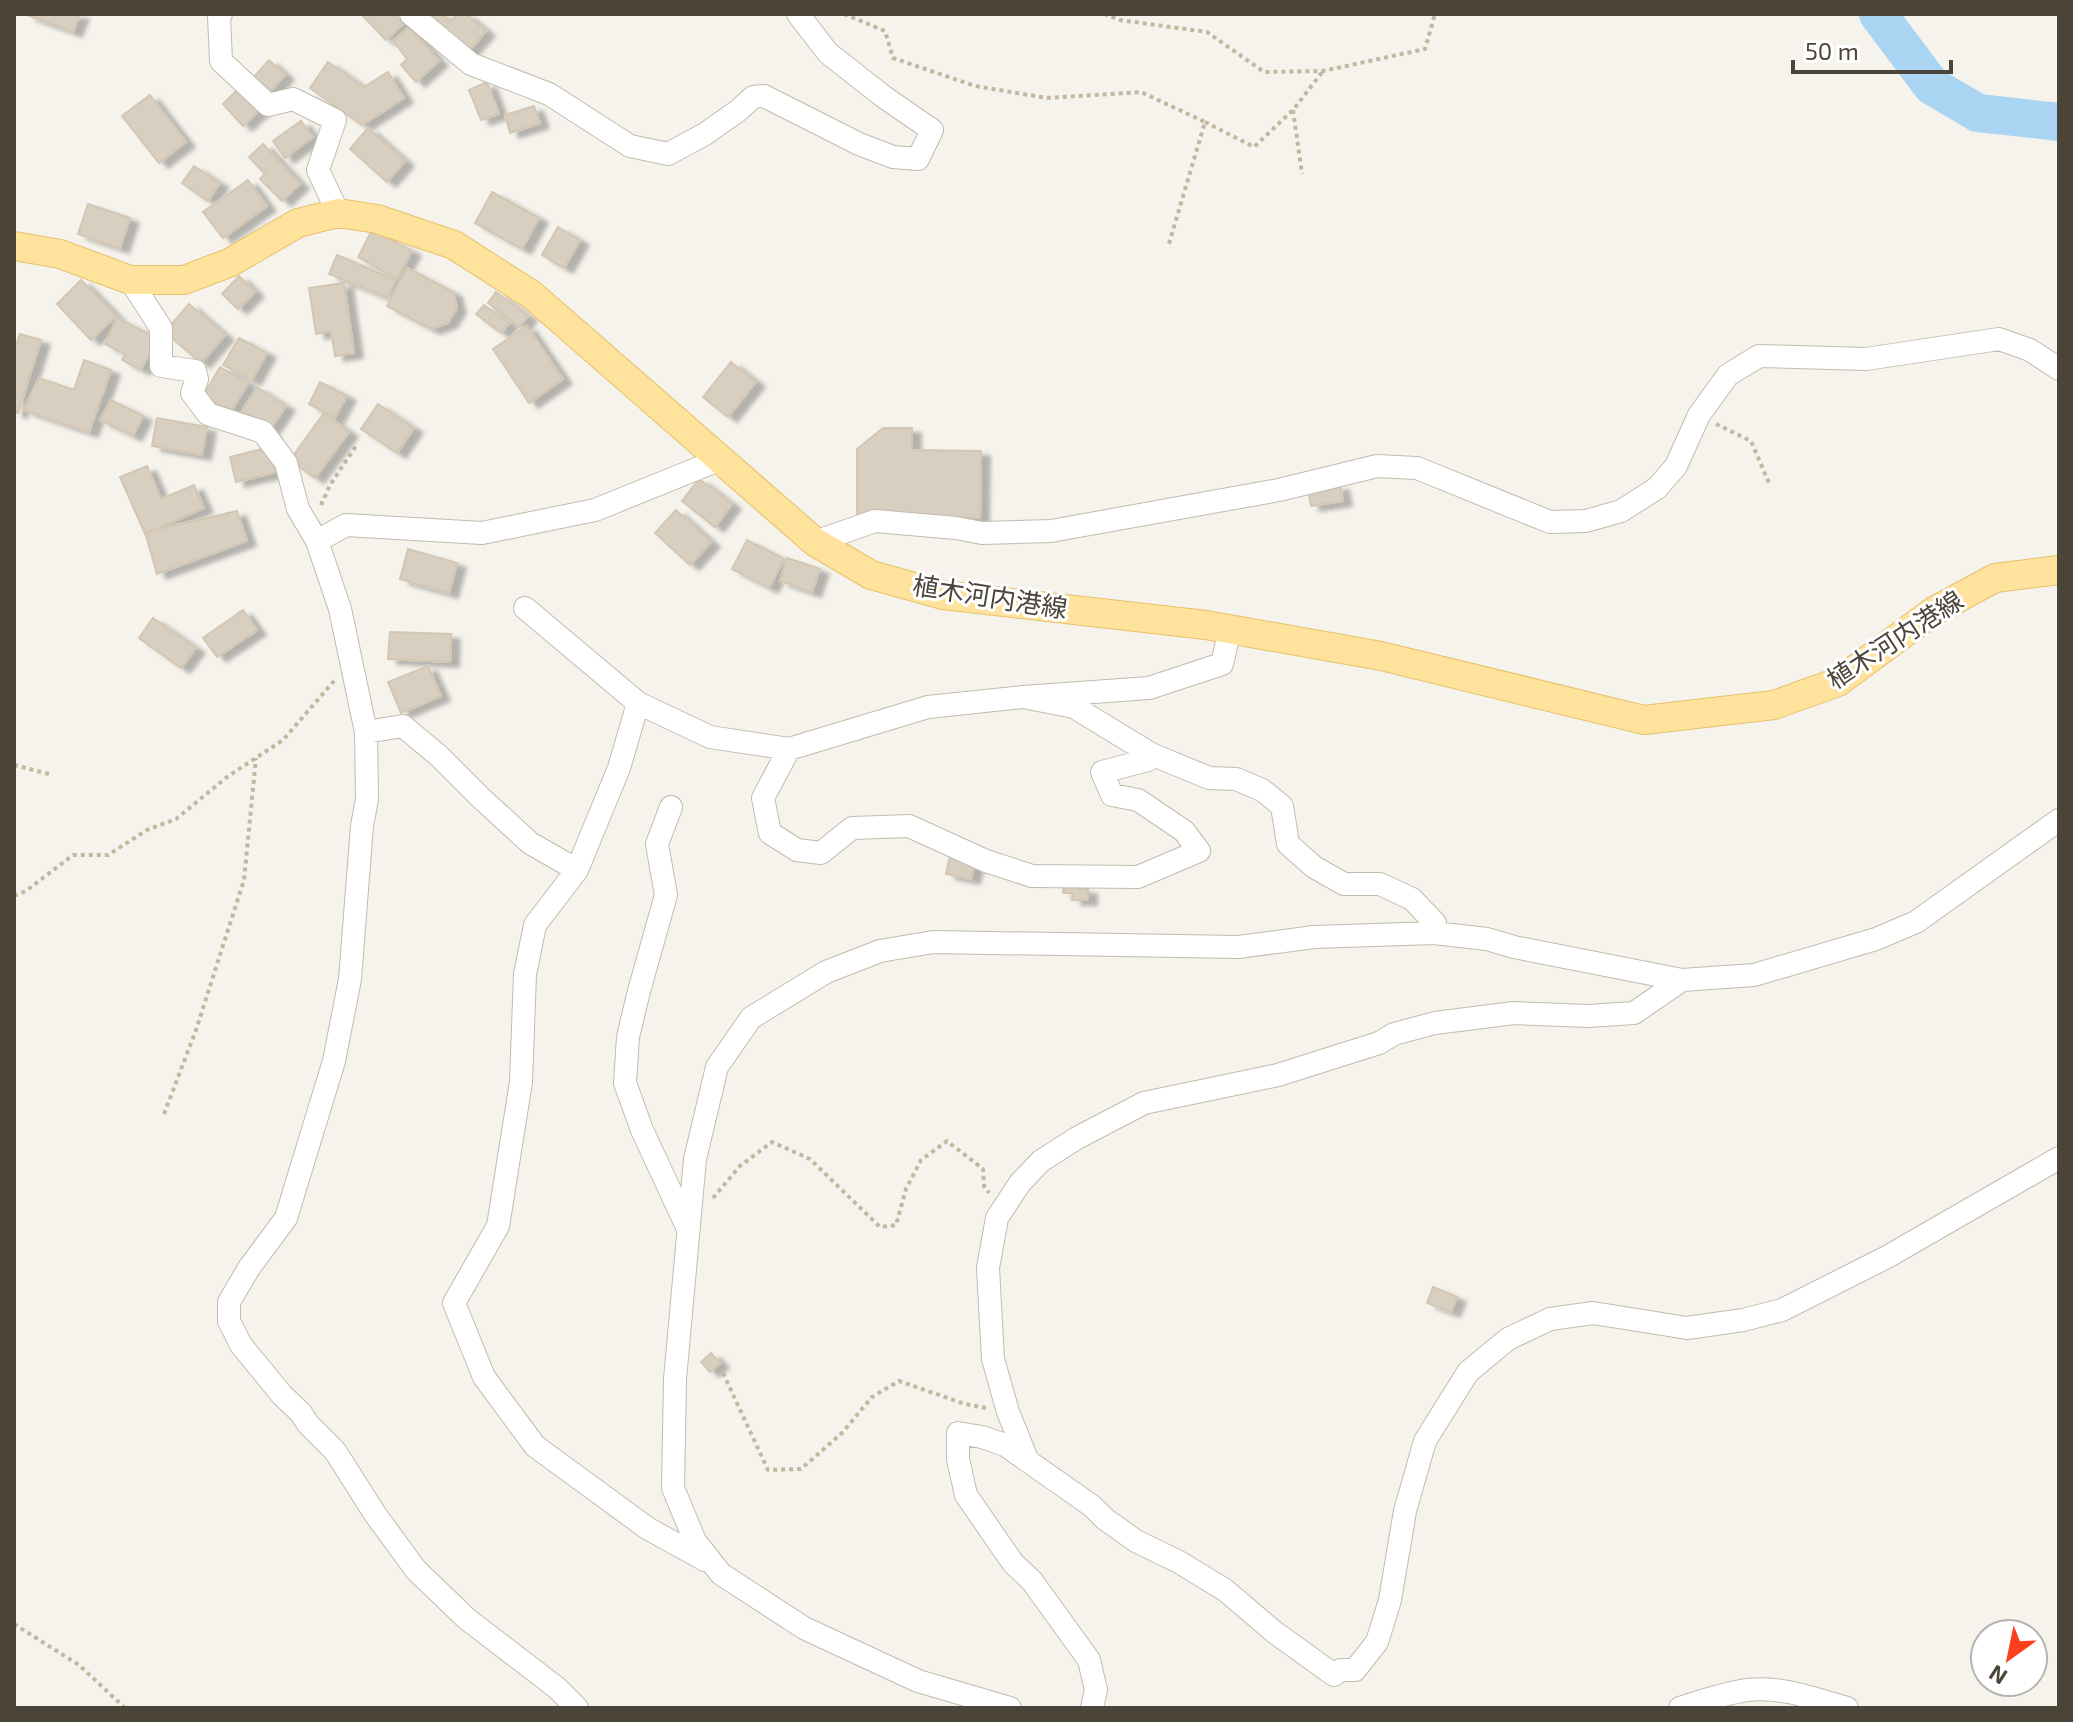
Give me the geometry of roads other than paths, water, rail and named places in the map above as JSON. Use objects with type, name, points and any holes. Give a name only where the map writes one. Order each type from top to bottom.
[{"type":"main road","name":"植木河内港線","points":[[14,246],[60,254],[130,280],[184,280],[229,263],[298,223],[338,213],[377,219],[454,245],[532,295],[815,542],[871,575],[943,595],[1230,629],[1381,656],[1644,720],[1774,705],[1838,682],[1934,611],[1995,578],[2059,570]]},
{"type":"street","points":[[221,14],[221,61],[268,105],[293,99],[335,120],[318,170],[338,213]]},
{"type":"street","points":[[411,14],[471,64],[549,94],[630,146],[668,154],[705,134],[753,97],[764,96],[859,144],[893,157],[918,159],[932,130],[828,53],[798,14]]},
{"type":"street","points":[[130,280],[161,328],[161,366],[195,371],[197,379],[192,393],[208,414],[263,432],[286,463],[298,509],[317,541],[340,609],[366,732],[367,799],[362,826],[350,979],[334,1061],[286,1218],[249,1268],[229,1302],[229,1321],[241,1345],[282,1395],[335,1451],[416,1570],[467,1619],[557,1688],[577,1708]]},
{"type":"street","points":[[815,542],[875,521],[982,533],[1051,531],[1279,490],[1377,466],[1417,468],[1550,522],[1586,521],[1621,511],[1657,488],[1676,466],[1699,415],[1728,375],[1759,356],[1866,359],[1999,339],[2030,350],[2059,369]]},
{"type":"street","points":[[317,541],[346,525],[482,533],[595,510],[721,459]]},
{"type":"street","points":[[525,608],[638,703],[710,737],[789,749],[928,707],[1149,688],[1222,664],[1230,629]]},
{"type":"street","points":[[1023,697],[1074,707],[1151,754],[1209,778],[1236,779],[1262,790],[1282,806],[1288,844],[1314,867],[1344,884],[1380,884],[1412,899],[1435,923],[1434,933]]},
{"type":"street","points":[[638,703],[619,768],[577,870],[535,925],[525,974],[521,1082],[498,1226],[454,1303],[484,1377],[535,1446],[647,1528],[713,1564]]},
{"type":"street","points":[[366,732],[403,726],[530,843],[577,870]]},
{"type":"street","points":[[789,749],[763,798],[770,833],[797,850],[821,853],[852,828],[909,826],[986,861],[1032,876],[1093,877],[1138,877],[1199,851],[1184,831],[1138,800],[1112,795],[1102,772],[1148,760],[1151,754]]},
{"type":"street","points":[[671,807],[657,844],[666,895],[628,1037],[625,1083],[642,1130],[689,1230]]},
{"type":"street","points":[[1010,1708],[918,1681],[804,1628],[721,1574],[695,1541],[673,1488],[675,1379],[695,1159],[717,1067],[751,1018],[826,972],[880,951],[933,942],[1238,947],[1314,937],[1434,933],[1487,939],[1682,980],[1754,975],[1876,939],[1916,922],[2059,820]]},
{"type":"street","points":[[1027,1459],[1008,1412],[993,1359],[988,1268],[997,1218],[1020,1183],[1041,1161],[1144,1103],[1278,1075],[1379,1043],[1394,1034],[1435,1023],[1514,1013],[1588,1016],[1634,1013],[1682,980]]},
{"type":"street","points":[[1092,1708],[1096,1690],[1089,1660],[1032,1581],[1013,1563],[966,1495],[958,1459],[958,1433],[1005,1445],[1027,1459],[1136,1541],[1225,1590],[1273,1631],[1334,1675],[1340,1670],[1355,1670],[1377,1642],[1390,1600],[1405,1511],[1425,1441],[1468,1372],[1508,1339],[1550,1319],[1593,1313],[1687,1328],[1743,1320],[1782,1310],[1887,1257],[2059,1158]]},
{"type":"street","points":[[1680,1708],[1750,1690],[1789,1692],[1847,1708]]},
{"type":"waterway","points":[[1878,14],[1932,86],[1978,113],[2059,122]]}]
